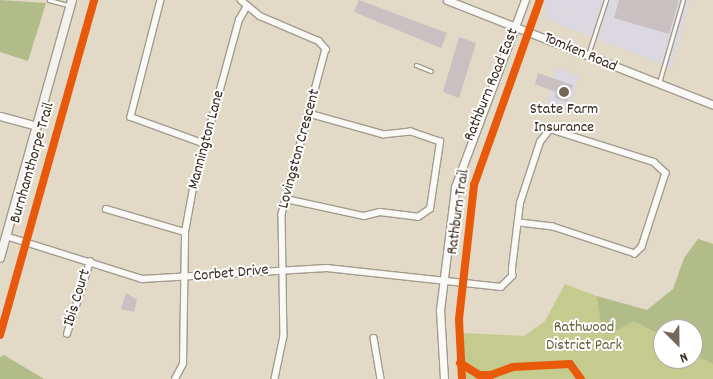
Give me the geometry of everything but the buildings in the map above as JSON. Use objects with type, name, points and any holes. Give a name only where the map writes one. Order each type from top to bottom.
[{"type":"main road","points":[[0,258],[71,3]]},
{"type":"street","points":[[160,0],[131,117],[205,144]]},
{"type":"street","name":"Lovingston Crescent","points":[[241,0],[247,6],[324,44],[325,59],[286,199],[282,270],[284,336],[275,379]]},
{"type":"street","name":"Tomken Road","points":[[447,0],[713,105]]},
{"type":"street","name":"Rathburn Road East","points":[[444,379],[439,345],[444,278],[459,171],[525,0]]},
{"type":"street","name":"Mannington Lane","points":[[176,379],[183,364],[185,232],[205,144],[239,20],[247,6]]},
{"type":"street","points":[[286,199],[364,216],[380,212],[418,217],[430,209],[440,142],[411,132],[384,135],[309,114]]},
{"type":"street","points":[[0,116],[37,126]]},
{"type":"street","points":[[550,129],[654,162],[666,173],[642,247],[635,254],[553,227],[518,223],[525,183],[550,129]]},
{"type":"street","points":[[106,209],[185,232]]},
{"type":"street","name":"Corbet Drive","points":[[6,236],[142,279],[184,278],[282,270],[360,270],[444,278],[501,287],[510,282],[518,223]]},
{"type":"street","name":"Ibis Court","points":[[67,334],[90,262]]},
{"type":"street","points":[[374,338],[381,379]]},
{"type":"lane","points":[[49,0],[71,3]]},
{"type":"lane","points":[[588,57],[606,0]]},
{"type":"lane","points":[[658,84],[682,0]]},
{"type":"lane","points":[[416,65],[431,71]]},
{"type":"shaded area","points":[[544,0],[690,0],[672,68],[546,19]]},
{"type":"shaded area","points":[[558,68],[579,76],[569,109],[547,102]]},
{"type":"green space","points":[[0,0],[46,3],[28,61],[0,52]]},
{"type":"green space","name":"Rathwood District Park","points":[[698,239],[713,244],[713,379],[462,379],[461,333],[524,336],[545,321],[565,284],[620,305],[664,315]]},
{"type":"green space","points":[[698,239],[713,244],[713,364],[703,358],[703,319],[653,319],[653,331],[634,321],[610,334],[601,324],[597,296],[647,310],[673,289],[684,258]]},
{"type":"green space","points":[[4,355],[44,379],[0,379],[0,357]]},
{"type":"cycle path","name":"Burnhamthorpe Trail","points":[[0,335],[94,0]]},
{"type":"cycle path","name":"Rathburn Trail","points":[[462,379],[459,319],[474,185],[540,0]]},
{"type":"cycle path","points":[[460,363],[479,375],[491,375],[513,367],[570,364],[581,379]]},
{"type":"place","name":"State Farm Insurance","points":[[564,92]]}]
